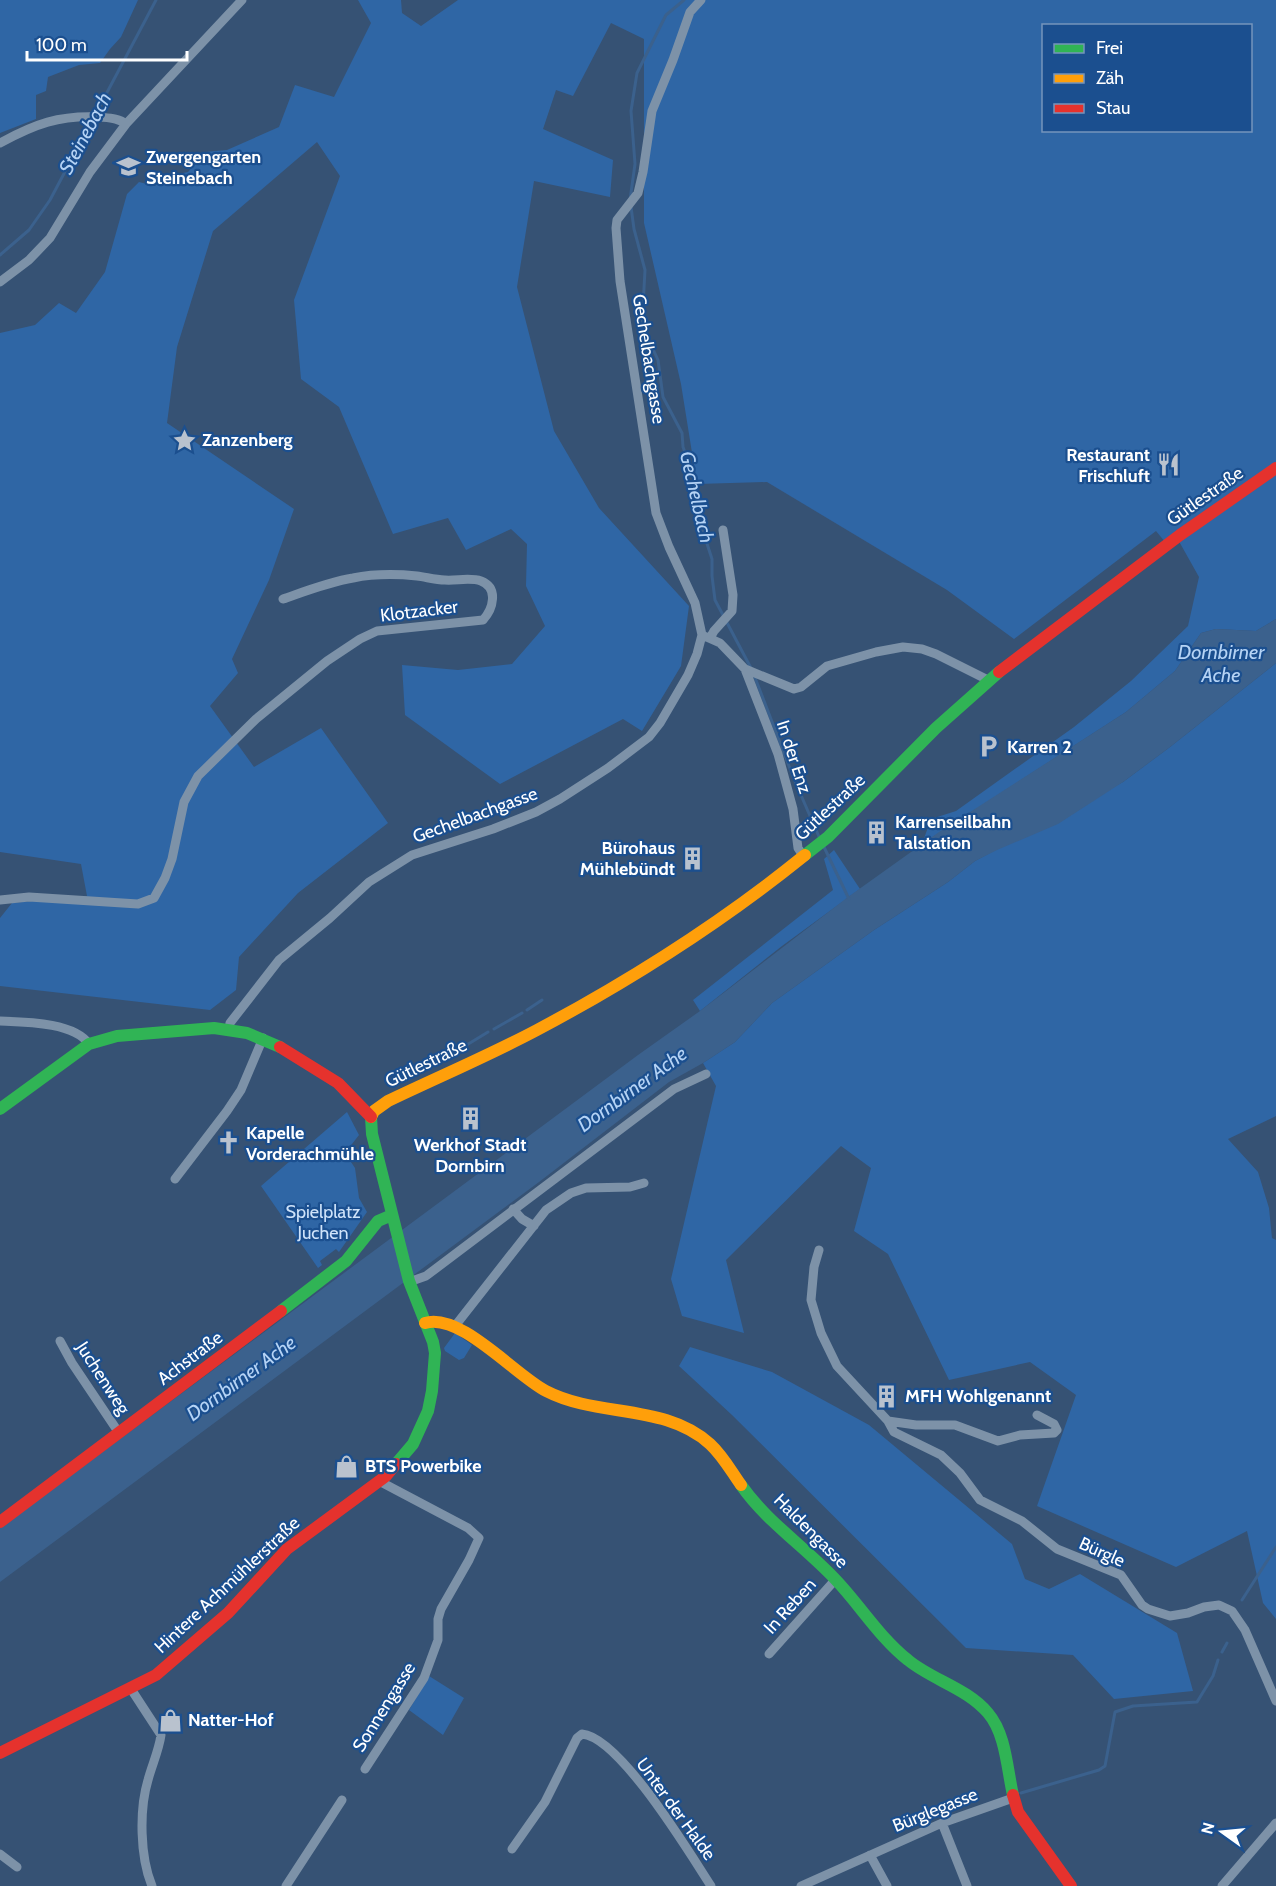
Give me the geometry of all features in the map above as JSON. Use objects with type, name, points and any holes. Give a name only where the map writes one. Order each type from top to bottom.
[{"type":"street","points":[[0,282],[29,260],[50,238],[90,172],[126,124],[242,0]]},
{"type":"street","name":"Gechelbachgasse","points":[[229,1029],[230,1023],[279,960],[369,882],[411,855],[493,829],[544,808],[590,780],[642,742],[660,723],[688,675],[706,636],[695,603],[660,523],[654,502],[617,255],[617,220],[638,193],[652,111],[690,12],[701,0]]},
{"type":"street","points":[[0,143],[31,127],[70,117],[121,120],[126,124]]},
{"type":"street","name":"Gütlestraße","points":[[371,1117],[374,1111],[388,1101],[535,1031],[601,995],[700,932],[828,837],[936,728],[1058,626],[1180,535],[1276,468]]},
{"type":"street","points":[[706,636],[714,631],[732,611],[733,595],[723,530]]},
{"type":"street","name":"Klotzacker","points":[[0,900],[28,897],[138,904],[154,898],[172,859],[184,802],[198,776],[256,719],[327,662],[360,639],[378,631],[483,620],[490,612],[493,601],[488,586],[481,581],[445,580],[418,576],[356,577],[333,582],[283,599]]},
{"type":"street","name":"In der Enz","points":[[706,636],[720,643],[746,669],[778,754],[793,809],[798,848],[804,857]]},
{"type":"street","name":"In der Enz","points":[[746,669],[794,689],[801,687],[827,666],[876,652],[912,647],[936,654],[990,681]]},
{"type":"street","points":[[0,1021],[67,1028],[82,1035],[89,1044]]},
{"type":"street","points":[[0,1109],[89,1044],[117,1036],[214,1028],[248,1032],[317,1068],[338,1083],[371,1117]]},
{"type":"street","points":[[175,1179],[241,1090],[263,1038]]},
{"type":"street","points":[[409,1283],[426,1276],[674,1089],[706,1074]]},
{"type":"street","name":"Hintere Achmühlerstraße","points":[[0,1753],[156,1675],[228,1613],[287,1550],[379,1481],[394,1468],[413,1444],[428,1411],[432,1391],[435,1362],[433,1342],[409,1283],[372,1134],[371,1117]]},
{"type":"street","points":[[455,1326],[546,1210],[571,1193],[586,1188],[630,1187],[644,1183]]},
{"type":"street","points":[[513,1209],[522,1219],[534,1226]]},
{"type":"street","name":"Achstraße","points":[[0,1522],[322,1281],[346,1261],[378,1221],[392,1215]]},
{"type":"street","name":"Bürgle","points":[[819,1250],[814,1267],[811,1300],[821,1332],[837,1366],[888,1421],[894,1432],[941,1455],[960,1473],[980,1500],[1022,1521],[1058,1549],[1121,1575],[1142,1605],[1148,1609],[1170,1616],[1219,1605],[1232,1611],[1245,1630],[1276,1701]]},
{"type":"street","name":"Haldengasse","points":[[425,1323],[439,1321],[455,1326],[546,1391],[580,1403],[665,1420],[683,1426],[707,1440],[724,1458],[757,1503],[835,1580],[891,1645],[912,1664],[969,1698],[988,1713],[999,1730],[1013,1798],[1024,1821],[1071,1886]]},
{"type":"street","name":"Juchenweg","points":[[60,1341],[119,1433]]},
{"type":"street","points":[[888,1421],[916,1425],[955,1425],[998,1441],[1020,1435],[1054,1433],[1057,1430],[1054,1424],[1037,1414]]},
{"type":"street","name":"Sonnengasse","points":[[365,1769],[424,1678],[438,1640],[438,1619],[441,1609],[479,1538],[468,1528],[379,1481]]},
{"type":"street","name":"In Reben","points":[[769,1654],[835,1580]]},
{"type":"street","points":[[131,1689],[161,1735],[147,1780],[143,1807],[143,1848],[152,1886]]},
{"type":"street","name":"Unter der Halde","points":[[512,1849],[545,1802],[577,1738],[582,1734],[589,1735],[616,1756],[633,1774],[711,1886]]},
{"type":"street","name":"Bürglegasse","points":[[802,1886],[942,1823],[1013,1798]]},
{"type":"street","points":[[286,1886],[342,1800]]},
{"type":"street","points":[[942,1823],[967,1886]]},
{"type":"street","points":[[1222,1886],[1276,1823]]},
{"type":"street","points":[[0,1854],[17,1867]]},
{"type":"street","points":[[870,1855],[887,1886]]},
{"type":"green space","points":[[0,0],[138,0],[121,37],[100,63],[79,65],[48,77],[46,91],[36,95],[36,119],[0,133]]},
{"type":"green space","points":[[358,0],[401,0],[402,13],[421,26],[458,0],[1276,0],[1276,619],[1256,631],[1216,629],[1201,633],[1175,671],[1126,712],[922,844],[931,819],[956,811],[1074,727],[1131,681],[1188,626],[1199,577],[1176,536],[1166,543],[1156,531],[1014,639],[947,590],[767,482],[697,484],[681,384],[644,223],[644,39],[611,23],[573,96],[556,90],[543,129],[613,160],[610,197],[534,181],[517,287],[554,431],[599,508],[689,606],[681,666],[642,731],[623,719],[500,784],[405,715],[402,665],[458,670],[512,664],[545,626],[526,586],[527,544],[511,529],[466,550],[448,518],[393,534],[339,407],[301,379],[294,300],[340,176],[317,142],[213,231],[177,347],[167,423],[294,509],[269,580],[232,659],[238,673],[210,706],[254,767],[321,728],[388,823],[298,893],[239,957],[236,990],[210,1010],[0,986],[0,918],[12,903],[87,896],[81,864],[0,852],[0,333],[35,325],[59,303],[76,313],[105,272],[127,194],[139,182],[155,186],[162,177],[188,172],[205,152],[227,150],[279,127],[295,85],[334,97],[371,23]]},
{"type":"green space","points":[[1276,663],[1276,1116],[1228,1139],[1258,1172],[1269,1208],[1272,1238],[1276,1240],[1276,1619],[1263,1603],[1247,1531],[1176,1567],[1037,1506],[1076,1395],[1030,1362],[949,1380],[888,1254],[854,1231],[871,1168],[841,1146],[726,1260],[744,1333],[682,1316],[671,1279],[716,1086],[703,1063],[735,1042],[772,1003],[874,930],[948,882],[975,861],[1123,782]]},
{"type":"green space","points":[[834,850],[860,889],[782,946],[700,1011],[693,1000],[833,890],[824,859]]},
{"type":"green space","name":"Spielplatz Juchen","points":[[347,1112],[359,1135],[345,1153],[355,1168],[359,1198],[367,1212],[339,1252],[336,1249],[320,1261],[322,1265],[318,1268],[261,1186]]},
{"type":"green space","points":[[455,1333],[472,1345],[464,1358],[459,1360],[444,1348]]},
{"type":"green space","points":[[690,1347],[772,1372],[869,1425],[1012,1544],[1025,1579],[1049,1589],[1080,1574],[1177,1633],[1193,1691],[1114,1699],[1073,1655],[966,1648],[732,1415],[679,1366]]},
{"type":"green space","points":[[429,1676],[464,1698],[443,1735],[409,1710]]},
{"type":"water","name":"Dornbirner Ache","points":[[1276,619],[1276,663],[1170,747],[1123,782],[1058,824],[975,861],[948,882],[874,930],[772,1003],[735,1042],[669,1082],[539,1182],[0,1582],[0,1528],[700,1011],[848,897],[939,832],[1126,712],[1175,671],[1201,633],[1216,629],[1256,631]]},
{"type":"waterway","name":"Steinebach","points":[[0,255],[29,230],[50,200],[156,0]]},
{"type":"waterway","name":"Gechelbach","points":[[630,200],[635,164],[631,111],[637,73],[666,15],[684,0]]},
{"type":"waterway","name":"Gechelbach","points":[[631,207],[634,229],[645,270],[642,325],[658,360],[663,397],[682,433],[683,447],[696,482],[696,510],[712,559],[715,600],[752,670]]},
{"type":"waterway","name":"Gechelbach","points":[[754,675],[820,839]]},
{"type":"waterway","name":"Gechelbach","points":[[823,845],[849,899]]},
{"type":"waterway","points":[[527,1010],[542,1000]]},
{"type":"waterway","points":[[494,1029],[522,1013]]},
{"type":"waterway","points":[[465,1046],[488,1032]]},
{"type":"waterway","points":[[437,1063],[459,1050]]},
{"type":"waterway","points":[[406,1080],[432,1065]]},
{"type":"waterway","points":[[1242,1600],[1276,1547]]},
{"type":"waterway","points":[[1222,1652],[1227,1643]]},
{"type":"waterway","points":[[1021,1793],[1099,1770],[1105,1766],[1115,1712],[1133,1706],[1197,1702],[1213,1676],[1218,1660]]},
{"type":"traffic: fast","points":[[805,855],[828,837],[936,728],[999,672]]},
{"type":"traffic: fast","points":[[0,1109],[89,1044],[117,1036],[214,1028],[247,1033],[280,1047]]},
{"type":"traffic: fast","points":[[371,1117],[372,1134],[409,1281],[433,1342],[435,1353],[428,1411],[413,1444],[396,1464]]},
{"type":"traffic: fast","points":[[281,1311],[346,1261],[378,1221],[392,1215]]},
{"type":"traffic: fast","points":[[741,1485],[762,1510],[835,1579],[898,1651],[917,1667],[970,1697],[988,1713],[999,1731],[1013,1795]]},
{"type":"traffic: slow","points":[[371,1117],[374,1111],[388,1101],[519,1040],[641,970],[709,927],[805,855]]},
{"type":"traffic: slow","points":[[425,1323],[439,1322],[470,1335],[546,1391],[587,1405],[652,1416],[692,1431],[715,1449],[741,1485]]},
{"type":"traffic: jam","points":[[999,672],[1180,535],[1276,468]]},
{"type":"traffic: jam","points":[[280,1047],[338,1083],[371,1117]]},
{"type":"traffic: jam","points":[[0,1522],[281,1311]]},
{"type":"traffic: jam","points":[[0,1753],[156,1675],[228,1613],[287,1549],[386,1476],[396,1464]]},
{"type":"traffic: jam","points":[[1013,1795],[1018,1812],[1071,1886]]},
{"type":"place","name":"Zwergengarten Steinebach","points":[[128,167]]},
{"type":"place","name":"Zanzenberg","points":[[184,440]]},
{"type":"place","name":"Restaurant Frischluft","points":[[1168,465]]},
{"type":"place","name":"Karren 2","points":[[989,747]]},
{"type":"place","name":"Karrenseilbahn Talstation","points":[[877,832]]},
{"type":"place","name":"Bürohaus Mühlebündt","points":[[693,858]]},
{"type":"place","name":"Werkhof Stadt Dornbirn","points":[[470,1119]]},
{"type":"place","name":"Kapelle Vorderachmühle","points":[[228,1143]]},
{"type":"place","name":"MFH Wohlgenannt","points":[[887,1396]]},
{"type":"place","name":"BTS Powerbike","points":[[347,1466]]},
{"type":"place","name":"Natter-Hof","points":[[170,1720]]}]
